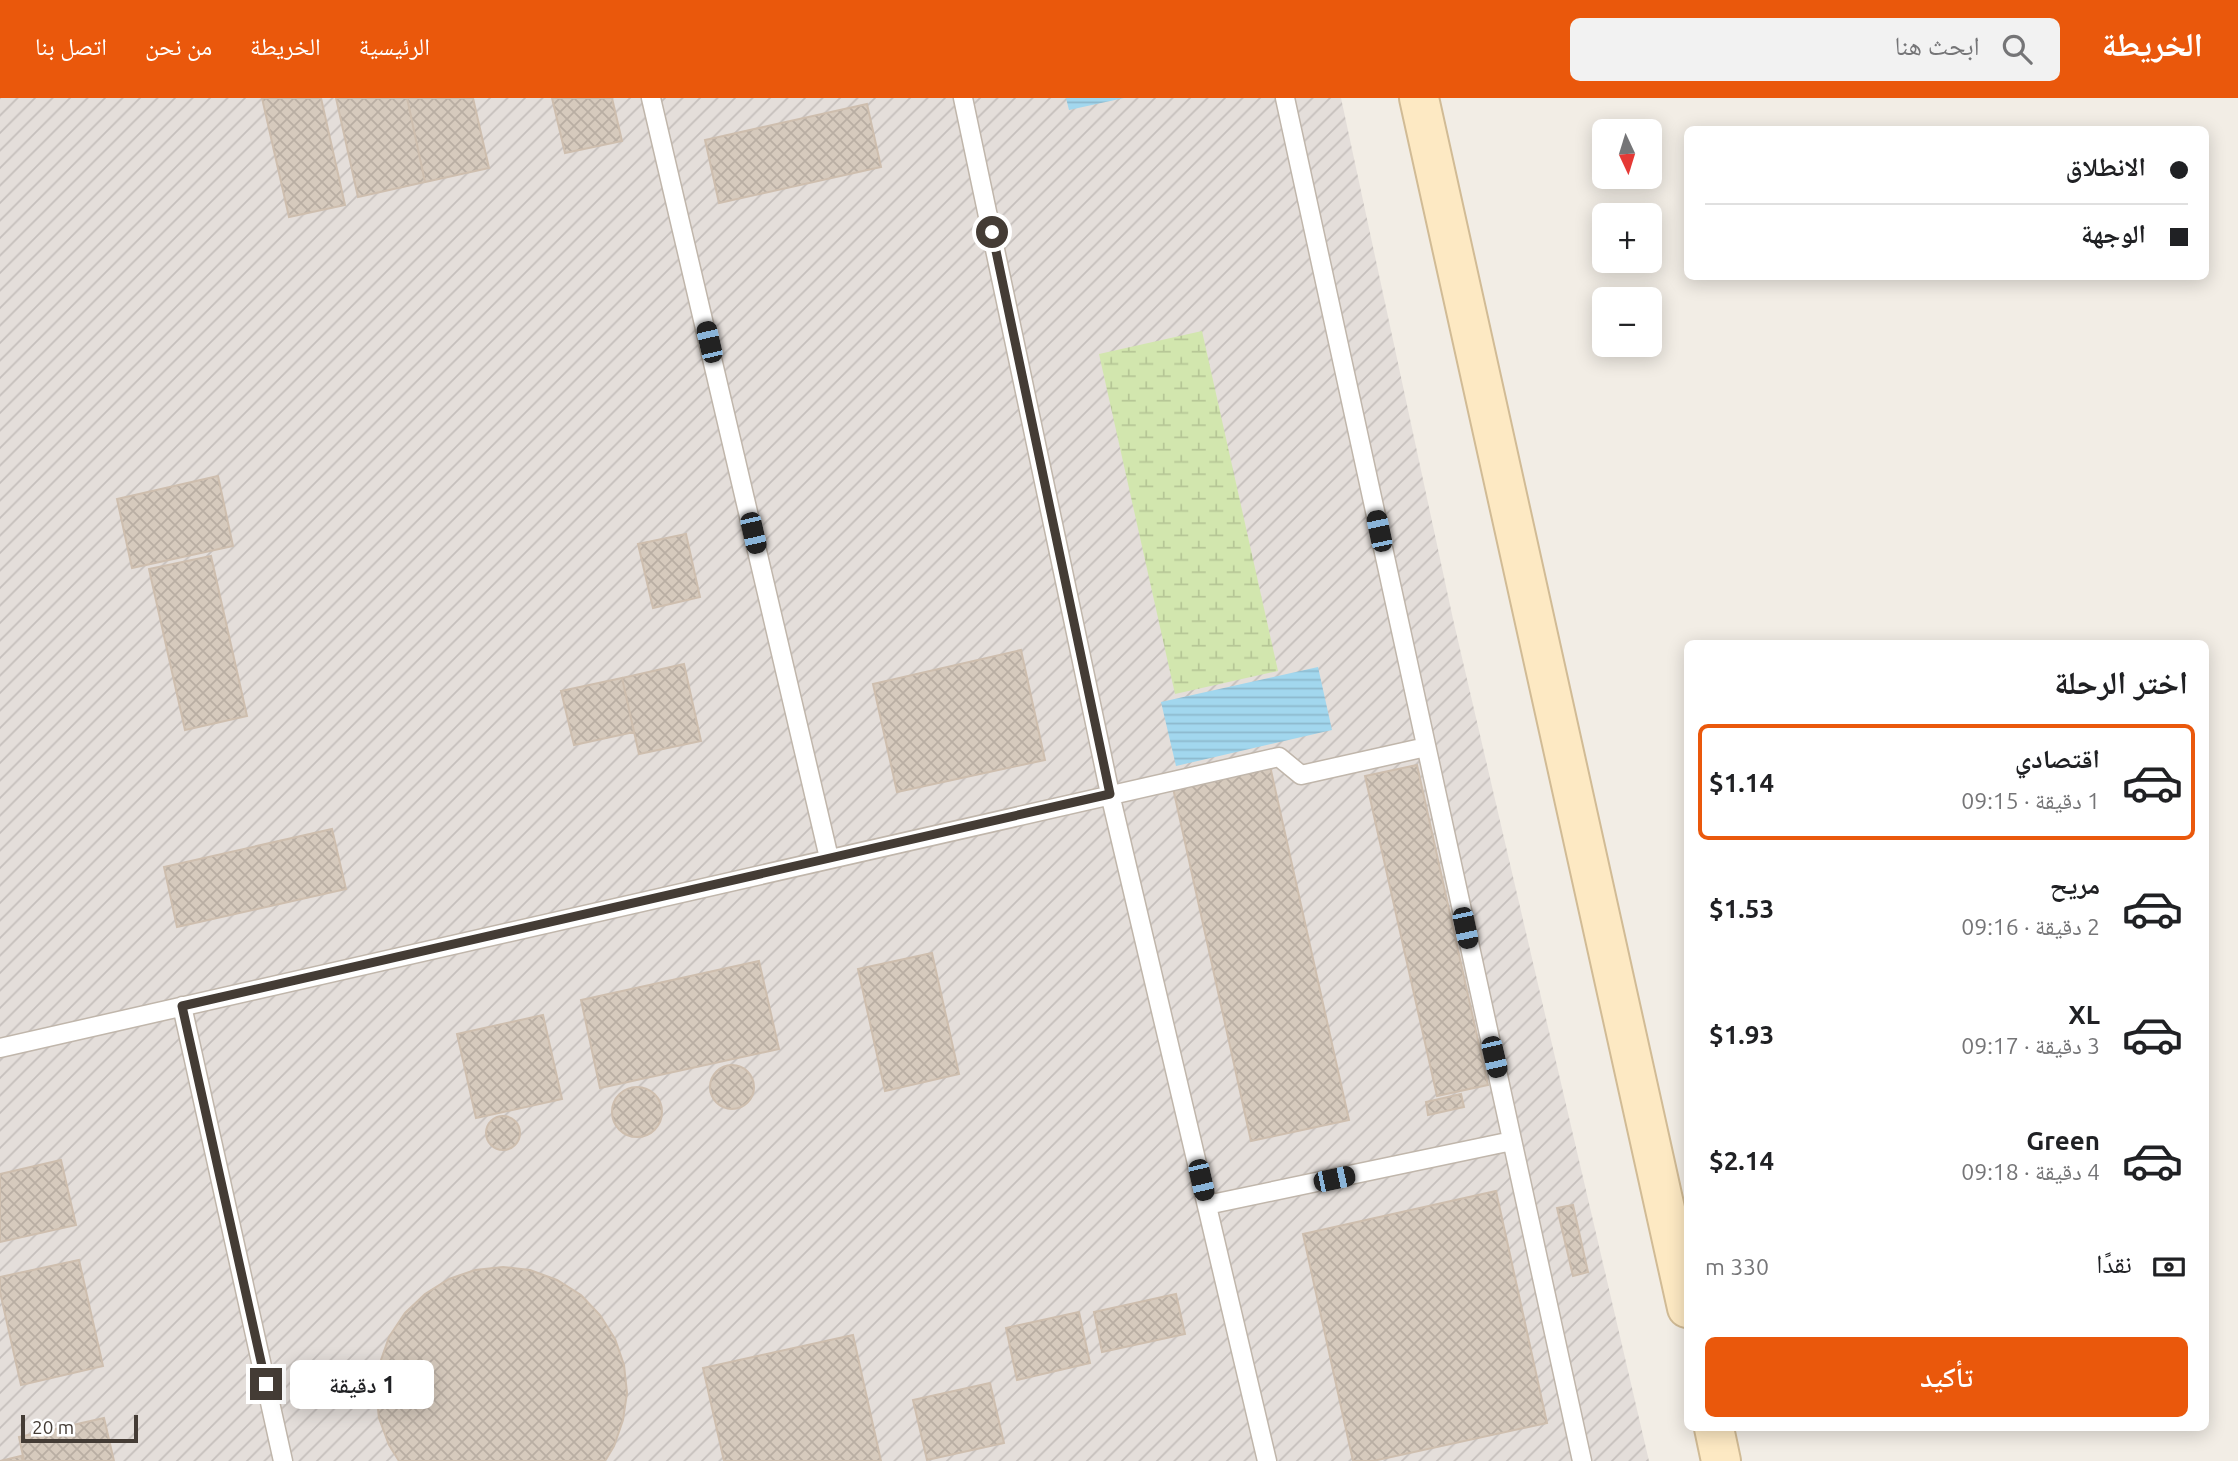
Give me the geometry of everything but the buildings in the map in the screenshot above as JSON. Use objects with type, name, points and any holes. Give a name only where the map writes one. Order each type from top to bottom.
[{"type":"street","points":[[1419,98],[1684,1294]]},
{"type":"street","points":[[1715,1431],[1721,1461]]},
{"type":"lane","points":[[651,98],[829,858]]},
{"type":"lane","points":[[964,98],[1110,794],[1267,1461]]},
{"type":"lane","points":[[1285,98],[1582,1461]]},
{"type":"lane","points":[[0,1048],[1279,757],[1301,775],[1426,747]]},
{"type":"lane","points":[[182,1006],[283,1461]]},
{"type":"lane","points":[[1207,1205],[1512,1141]]},
{"type":"shaded area","points":[[0,98],[1341,98],[1453,619],[1649,1461],[0,1461]]},
{"type":"green space","points":[[1202,331],[1278,671],[1175,694],[1099,354]]},
{"type":"water","points":[[1066,98],[1124,98],[1069,110]]},
{"type":"water","points":[[1318,667],[1332,730],[1176,766],[1161,702]]},
{"type":"route","points":[[266,1384],[182,1006],[1110,794],[992,232]]}]
